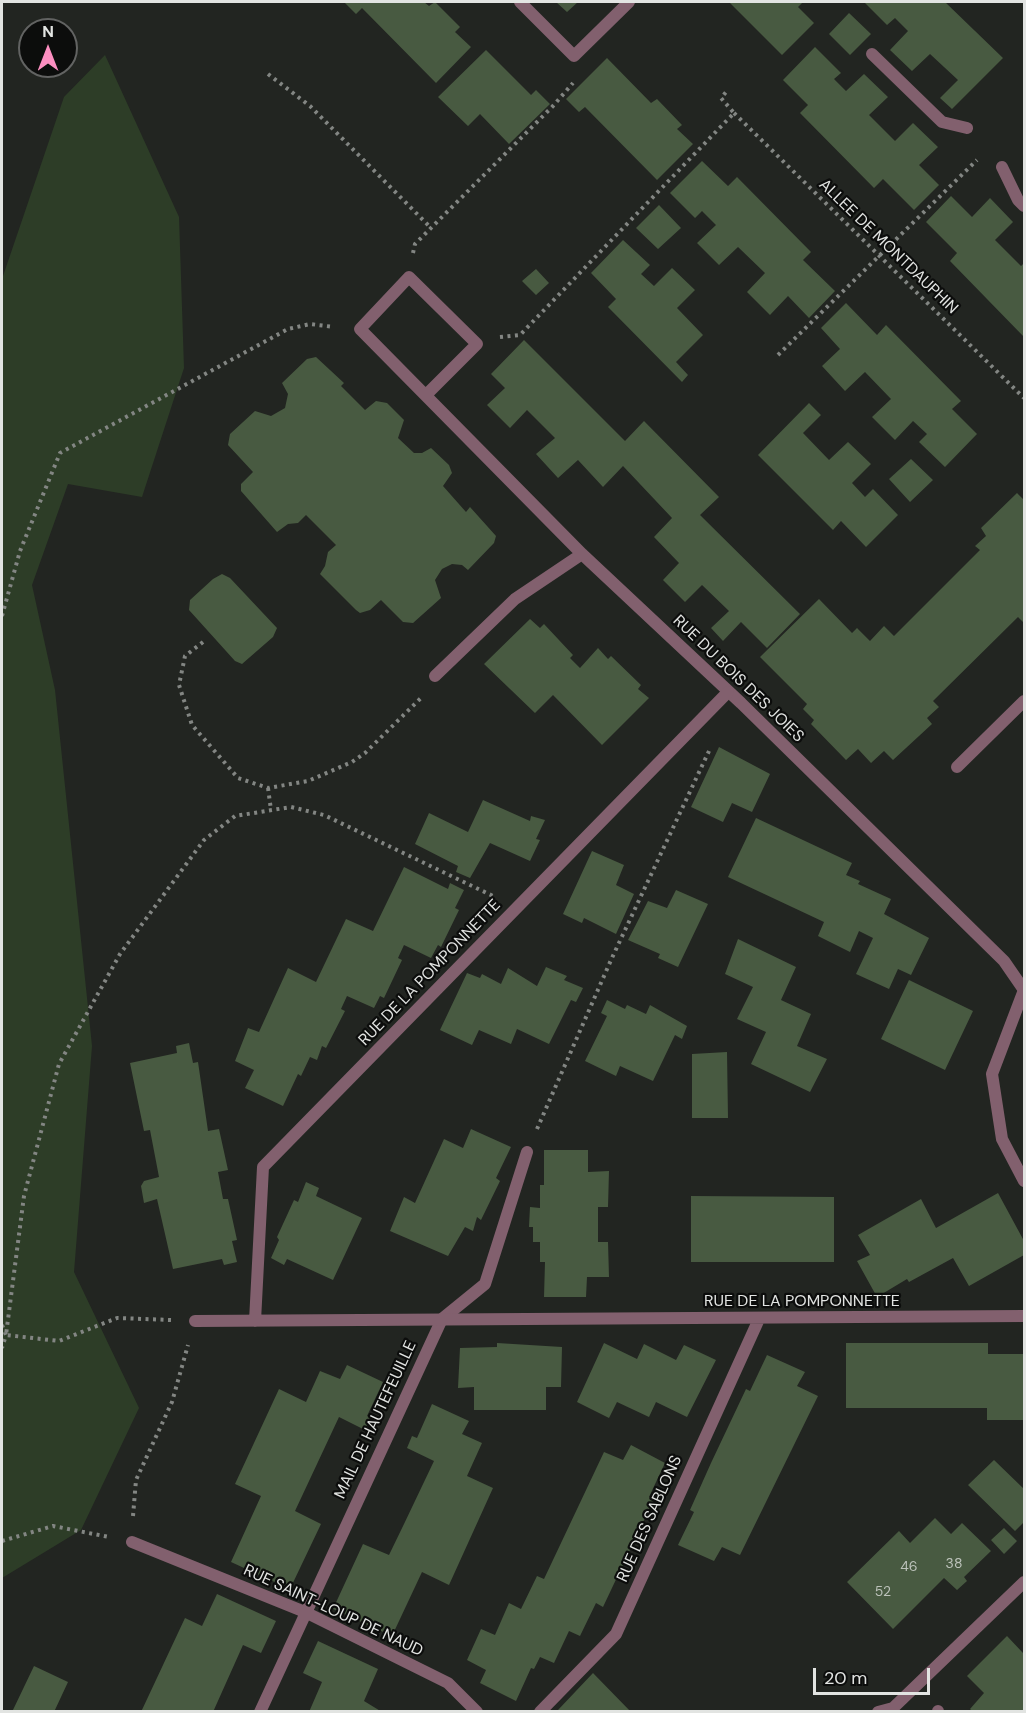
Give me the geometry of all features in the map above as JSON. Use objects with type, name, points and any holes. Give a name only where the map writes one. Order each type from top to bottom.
[{"type":"street","points":[[520,2],[574,56],[628,2]]},
{"type":"street","points":[[872,54],[942,122],[967,128]]},
{"type":"street","points":[[1002,167],[1018,200],[1024,206]]},
{"type":"street","points":[[360,329],[409,278],[477,344],[426,395]]},
{"type":"street","name":"RUE DU BOIS DES JOIES","points":[[360,329],[582,554],[728,692],[1004,962],[1024,990]]},
{"type":"street","points":[[437,674],[515,599],[582,554]]},
{"type":"street","name":"RUE DE LA POMPONNETTE","points":[[255,1321],[263,1167],[728,692]]},
{"type":"street","points":[[957,767],[1024,701]]},
{"type":"street","points":[[1024,990],[992,1074],[1002,1139],[1024,1181]]},
{"type":"street","name":"MAIL DE HAUTEFEUILLE","points":[[260,1712],[442,1319],[485,1284],[526,1152]]},
{"type":"street","name":"RUE DE LA POMPONNETTE","points":[[195,1321],[1024,1317]]},
{"type":"street","name":"RUE DES SABLONS","points":[[540,1712],[616,1635],[759,1319]]},
{"type":"street","name":"RUE SAINT-LOUP DE NAUD","points":[[132,1542],[305,1612],[448,1683],[477,1712]]},
{"type":"street","points":[[878,1712],[893,1708],[1024,1582]]},
{"type":"path","points":[[409,278],[415,244],[573,85],[574,56]]},
{"type":"path","points":[[268,74],[310,106],[431,228]]},
{"type":"path","points":[[472,339],[520,335],[734,113],[721,98],[727,91]]},
{"type":"path","name":"ALLEE DE MONTDAUPHIN","points":[[734,113],[1024,398]]},
{"type":"path","points":[[778,355],[978,159]]},
{"type":"path","points":[[2,616],[20,551],[60,453],[288,329],[309,324],[360,329]]},
{"type":"path","points":[[203,642],[185,656],[179,685],[192,725],[238,778],[268,788],[308,781],[366,753],[440,681],[437,674]]},
{"type":"path","points":[[526,1152],[611,960],[712,744]]},
{"type":"path","points":[[268,788],[271,810]]},
{"type":"path","points":[[2,1348],[6,1335],[24,1196],[59,1064],[120,954],[204,840],[235,816],[291,807],[324,815],[517,908]]},
{"type":"path","points":[[2,1541],[53,1526],[132,1542],[136,1479],[172,1402],[195,1321],[117,1318],[59,1341],[6,1335]]},
{"type":"path","points":[[2,1325],[6,1335]]},
{"type":"green space","points":[[105,55],[179,217],[184,368],[142,497],[68,484],[32,585],[55,690],[92,1046],[74,1272],[139,1408],[81,1530],[2,1578],[2,279],[64,97]]},
{"type":"building","points":[[344,2],[424,2],[429,6],[435,2],[460,27],[455,32],[471,47],[436,83],[362,8],[356,14]]},
{"type":"building","points":[[556,2],[578,2],[567,12]]},
{"type":"building","points":[[729,2],[803,2],[798,7],[814,23],[782,55]]},
{"type":"building","points":[[864,2],[945,2],[1003,58],[952,109],[940,98],[958,80],[930,54],[912,71],[890,50],[908,31],[895,18],[887,25]]},
{"type":"building","points":[[849,13],[871,34],[850,55],[829,34]]},
{"type":"building","points":[[815,47],[841,73],[834,79],[846,91],[864,74],[888,97],[869,115],[895,141],[913,123],[938,147],[919,165],[939,185],[914,210],[883,179],[874,188],[800,113],[808,105],[783,80]]},
{"type":"building","points":[[486,50],[531,95],[536,90],[550,104],[509,144],[480,114],[468,126],[438,97]]},
{"type":"building","points":[[607,58],[651,103],[657,99],[682,125],[677,129],[693,144],[657,180],[585,107],[579,112],[566,99]]},
{"type":"building","points":[[702,161],[728,186],[737,177],[811,252],[803,260],[835,291],[809,318],[788,296],[770,315],[747,292],[765,273],[738,247],[719,265],[697,243],[716,225],[702,211],[695,218],[670,193]]},
{"type":"building","points":[[951,196],[972,217],[990,198],[1013,222],[995,240],[1021,266],[1024,263],[1024,337],[950,261],[957,253],[926,222]]},
{"type":"building","points":[[659,205],[681,228],[658,249],[636,228]]},
{"type":"building","points":[[623,240],[650,265],[641,274],[654,286],[672,268],[695,290],[677,308],[703,335],[676,362],[688,375],[682,382],[608,307],[616,299],[591,273]]},
{"type":"building","points":[[536,269],[549,283],[536,295],[522,281]]},
{"type":"building","points":[[846,303],[877,335],[886,325],[961,401],[952,409],[977,434],[945,467],[919,442],[927,434],[913,421],[895,440],[872,417],[891,399],[865,372],[845,391],[822,366],[840,349],[821,328]]},
{"type":"building","points":[[524,340],[625,441],[644,421],[719,497],[700,515],[800,614],[767,648],[741,622],[723,641],[711,628],[729,611],[702,585],[685,602],[663,580],[679,563],[654,537],[672,518],[623,466],[603,487],[578,460],[558,478],[536,454],[555,438],[527,410],[510,428],[487,405],[505,388],[491,374]]},
{"type":"building","points":[[316,357],[344,383],[341,386],[365,410],[376,401],[387,403],[404,420],[398,438],[414,453],[422,453],[431,448],[449,465],[452,473],[443,486],[466,512],[470,507],[496,536],[494,543],[468,570],[462,565],[452,564],[442,569],[435,580],[441,598],[413,623],[403,622],[381,600],[370,610],[360,613],[356,610],[320,574],[325,566],[328,552],[336,545],[306,515],[298,523],[288,524],[277,532],[241,491],[241,484],[253,472],[228,445],[230,434],[255,411],[271,416],[285,408],[288,394],[282,383],[307,359]]},
{"type":"building","points":[[809,403],[821,415],[803,433],[829,460],[848,442],[871,464],[852,483],[865,497],[873,489],[898,515],[866,547],[841,521],[833,530],[758,455]]},
{"type":"building","points":[[911,459],[933,480],[910,502],[889,479]]},
{"type":"building","points":[[1017,493],[1024,500],[1024,623],[1018,617],[933,701],[939,707],[927,718],[932,724],[893,760],[884,751],[871,763],[858,749],[846,760],[811,724],[814,720],[803,709],[807,704],[760,657],[819,599],[852,633],[857,628],[870,641],[884,626],[894,636],[980,550],[975,546],[986,536],[981,528]]},
{"type":"building","points":[[222,574],[230,578],[277,628],[273,637],[242,664],[235,661],[189,610],[190,600]]},
{"type":"building","points":[[530,619],[540,628],[544,624],[573,655],[570,658],[580,668],[598,648],[608,659],[611,656],[641,685],[638,689],[649,698],[602,745],[553,695],[535,713],[484,664]]},
{"type":"building","points":[[719,747],[770,774],[752,812],[732,803],[723,822],[691,807]]},
{"type":"building","points":[[483,800],[530,821],[531,816],[545,820],[536,839],[540,840],[530,861],[490,843],[470,878],[456,872],[458,866],[415,844],[429,813],[468,832]]},
{"type":"building","points":[[756,818],[852,863],[846,875],[860,881],[858,884],[891,899],[884,914],[929,938],[911,975],[898,969],[889,989],[856,974],[873,938],[859,931],[850,952],[818,936],[824,922],[728,877]]},
{"type":"building","points":[[592,851],[624,865],[616,885],[634,894],[616,934],[584,918],[582,923],[563,914]]},
{"type":"building","points":[[404,867],[448,889],[450,883],[464,890],[455,908],[459,910],[441,947],[438,945],[431,958],[404,945],[398,958],[402,960],[384,998],[380,996],[374,1008],[347,996],[341,1009],[345,1011],[326,1048],[322,1046],[317,1060],[310,1057],[301,1076],[298,1074],[283,1106],[245,1088],[254,1070],[235,1061],[248,1028],[259,1032],[288,968],[316,982],[346,919],[373,931]]},
{"type":"building","points":[[676,890],[708,904],[678,967],[658,958],[660,954],[628,940],[648,901],[667,908]]},
{"type":"building","points":[[738,939],[796,967],[781,1000],[811,1014],[797,1046],[827,1059],[810,1092],[751,1064],[766,1032],[737,1019],[753,987],[725,974]]},
{"type":"building","points":[[546,967],[567,976],[564,980],[583,988],[576,1002],[571,1000],[549,1044],[517,1029],[511,1044],[479,1030],[472,1045],[440,1030],[467,973],[480,978],[482,974],[501,984],[508,968],[537,986]]},
{"type":"building","points":[[909,980],[973,1011],[945,1070],[881,1039]]},
{"type":"building","points":[[607,1000],[625,1009],[627,1005],[646,1014],[650,1005],[687,1026],[682,1039],[675,1035],[653,1081],[620,1066],[616,1076],[585,1061],[607,1016],[601,1013]]},
{"type":"building","points":[[189,1043],[193,1063],[198,1062],[208,1131],[219,1129],[228,1170],[218,1172],[223,1199],[228,1199],[237,1240],[232,1241],[237,1262],[224,1265],[222,1259],[173,1269],[157,1199],[144,1203],[141,1186],[144,1181],[159,1177],[150,1130],[144,1131],[130,1063],[177,1053],[176,1046]]},
{"type":"building","points":[[727,1052],[728,1118],[692,1118],[692,1054]]},
{"type":"building","points":[[471,1129],[511,1147],[496,1178],[500,1181],[481,1220],[477,1217],[473,1231],[465,1227],[448,1256],[390,1231],[404,1197],[415,1203],[444,1139],[463,1148]]},
{"type":"building","points":[[544,1150],[588,1150],[588,1172],[609,1171],[608,1207],[598,1207],[598,1242],[608,1242],[609,1277],[587,1277],[586,1297],[544,1297],[545,1262],[540,1262],[540,1242],[533,1242],[533,1227],[529,1227],[530,1207],[540,1208],[540,1185],[544,1185]]},
{"type":"building","points":[[306,1182],[319,1188],[316,1196],[362,1218],[333,1280],[287,1259],[284,1265],[271,1258],[279,1240],[277,1237],[294,1200],[298,1202]]},
{"type":"building","points":[[998,1193],[1024,1241],[1024,1255],[969,1286],[953,1258],[909,1282],[907,1279],[877,1297],[857,1261],[870,1255],[858,1235],[921,1199],[936,1228]]},
{"type":"building","points":[[691,1196],[834,1197],[834,1262],[691,1262]]},
{"type":"building","points":[[497,1343],[562,1347],[561,1387],[546,1387],[546,1410],[474,1410],[474,1387],[458,1388],[460,1348],[497,1347]]},
{"type":"building","points":[[604,1343],[637,1359],[644,1344],[676,1360],[684,1345],[716,1360],[687,1417],[656,1402],[649,1417],[617,1402],[609,1418],[577,1402]]},
{"type":"building","points":[[846,1343],[988,1343],[988,1354],[1024,1354],[1024,1420],[987,1420],[987,1408],[846,1408]]},
{"type":"building","points":[[767,1355],[805,1372],[797,1386],[818,1396],[740,1555],[722,1547],[714,1561],[678,1545],[694,1512],[690,1510],[711,1463],[746,1389],[750,1391]]},
{"type":"building","points":[[347,1365],[383,1382],[367,1416],[370,1417],[365,1430],[339,1417],[295,1511],[321,1524],[290,1589],[231,1562],[261,1496],[235,1484],[279,1389],[306,1402],[320,1371],[340,1379]]},
{"type":"building","points":[[432,1404],[469,1421],[462,1434],[482,1443],[467,1476],[493,1488],[449,1585],[422,1572],[392,1636],[333,1609],[363,1544],[389,1555],[404,1524],[434,1461],[407,1448],[412,1436],[417,1438]]},
{"type":"building","points":[[631,1445],[665,1463],[649,1497],[654,1499],[603,1607],[596,1603],[580,1636],[569,1631],[554,1663],[540,1657],[534,1669],[531,1668],[516,1701],[480,1683],[486,1670],[467,1660],[481,1629],[495,1635],[509,1603],[521,1609],[537,1576],[544,1579],[604,1452],[623,1460]]},
{"type":"building","points":[[994,1460],[1024,1489],[1024,1522],[1015,1531],[968,1485]]},
{"type":"building","points":[[935,1518],[951,1534],[962,1523],[991,1551],[964,1577],[967,1581],[957,1590],[944,1578],[893,1629],[847,1582],[899,1531],[910,1543]]},
{"type":"building","points":[[1004,1528],[1017,1541],[1004,1554],[991,1540]]},
{"type":"building","points":[[217,1594],[276,1621],[261,1653],[243,1645],[213,1712],[141,1712],[185,1618],[202,1626]]},
{"type":"building","points":[[1007,1636],[1024,1652],[1024,1712],[973,1712],[970,1709],[984,1693],[967,1676]]},
{"type":"building","points":[[318,1641],[378,1669],[364,1701],[382,1712],[309,1712],[322,1682],[303,1673]]},
{"type":"building","points":[[34,1666],[68,1682],[54,1712],[12,1712]]},
{"type":"building","points":[[593,1673],[631,1712],[559,1712],[558,1710]]}]
